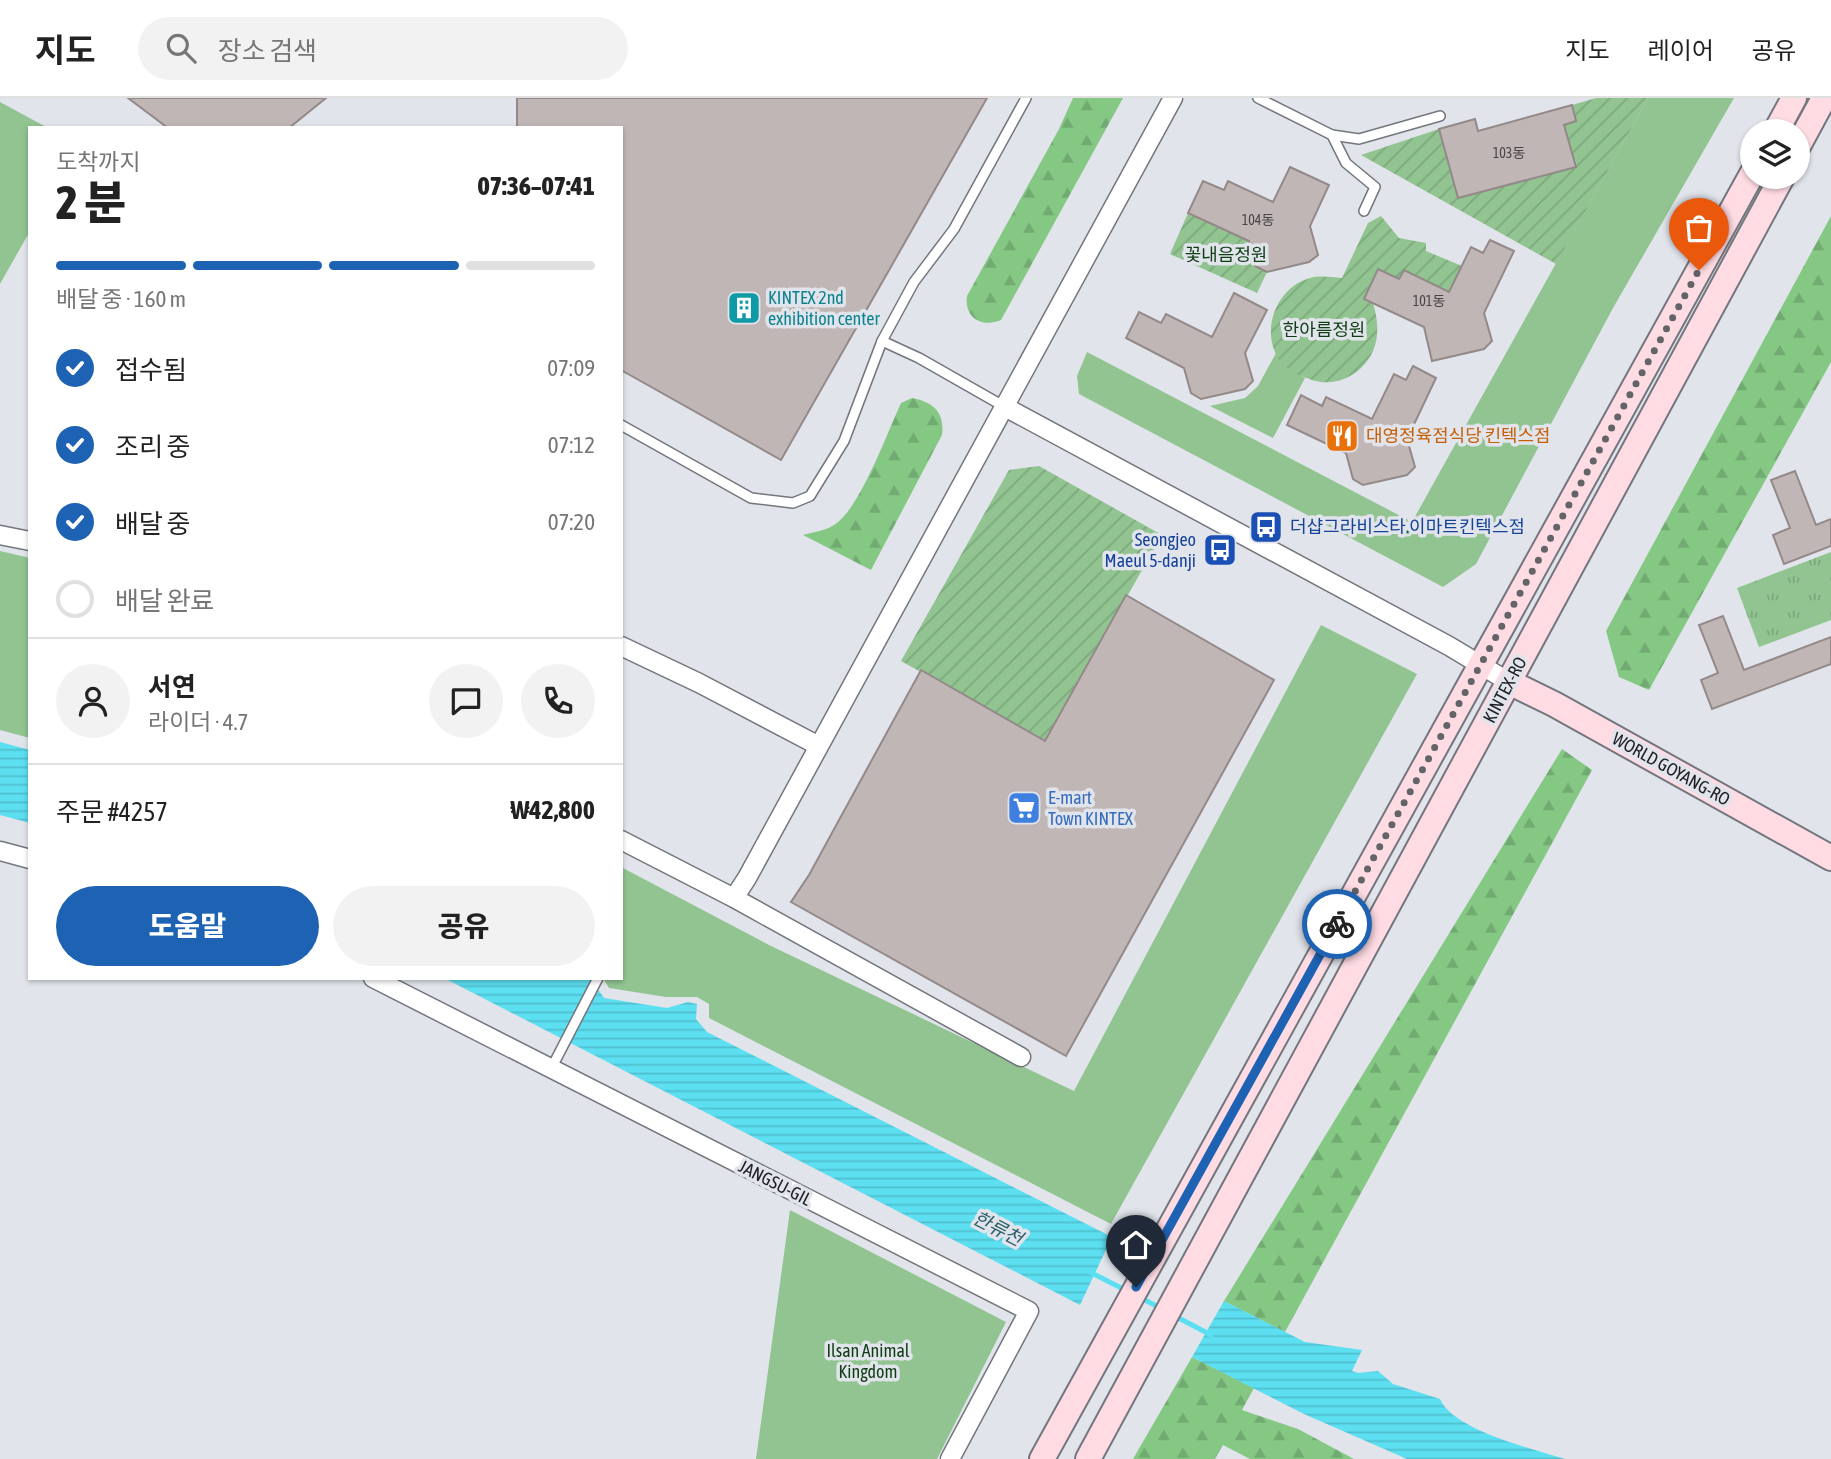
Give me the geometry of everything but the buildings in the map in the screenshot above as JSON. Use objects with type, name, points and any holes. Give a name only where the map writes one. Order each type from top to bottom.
[{"type":"main road","points":[[1783,119],[1794,98]]},
{"type":"main road","points":[[1810,124],[1824,98]]},
{"type":"main road","name":"KINTEX-RO","points":[[1042,1459],[1744,189]]},
{"type":"main road","name":"KINTEX-RO","points":[[1087,1459],[1776,189]]},
{"type":"main road","name":"WORLD GOYANG-RO","points":[[1509,682],[1554,704],[1831,858]]},
{"type":"street","points":[[734,898],[1173,98]]},
{"type":"street","points":[[1005,407],[1509,682]]},
{"type":"street","points":[[0,535],[28,541]]},
{"type":"street","points":[[623,647],[699,682],[817,745]]},
{"type":"street","points":[[623,841],[734,898],[1021,1057]]},
{"type":"street","points":[[0,851],[28,858]]},
{"type":"street","name":"JANGSU-GIL","points":[[377,980],[1028,1311],[950,1459]]},
{"type":"lane","points":[[623,426],[751,498],[793,503],[810,496],[844,441],[882,341],[914,282],[954,229],[1026,98]]},
{"type":"lane","points":[[1258,98],[1332,135],[1359,139],[1440,116]]},
{"type":"lane","points":[[1332,135],[1346,163],[1376,187],[1364,211]]},
{"type":"lane","points":[[882,341],[919,358],[1005,407]]},
{"type":"lane","points":[[551,1069],[597,980]]},
{"type":"green space","points":[[1073,98],[1123,98],[1001,320],[981,322],[968,310],[967,296],[1059,129]]},
{"type":"green space","points":[[1596,98],[1648,98],[1556,264],[1361,155],[1439,129],[1459,198],[1575,167],[1564,125],[1576,121],[1572,105]]},
{"type":"green space","points":[[1648,98],[1734,98],[1613,308],[1476,564],[1443,587],[1079,394],[1077,376],[1087,352],[1412,522]]},
{"type":"green space","points":[[0,102],[44,126],[28,126],[28,235],[0,284]]},
{"type":"green space","name":"꽃내음정원","points":[[1188,213],[1249,241],[1267,272],[1257,293],[1170,254]]},
{"type":"green space","name":"한아름정원","points":[[1381,216],[1399,238],[1426,243],[1426,251],[1462,266],[1449,292],[1399,279],[1378,269],[1364,298],[1373,303],[1377,320],[1375,346],[1367,361],[1350,376],[1332,382],[1319,382],[1293,372],[1278,358],[1273,345],[1271,331],[1278,304],[1297,284],[1310,278],[1342,278],[1368,223]]},
{"type":"green space","points":[[1831,216],[1831,362],[1649,690],[1619,677],[1606,631]]},
{"type":"green space","points":[[1276,353],[1287,368],[1305,378],[1273,438],[1210,406],[1245,398],[1258,386]]},
{"type":"green space","points":[[912,398],[926,402],[936,409],[942,420],[942,435],[871,570],[803,535],[830,527],[844,516],[863,487],[901,403]]},
{"type":"green space","points":[[1039,466],[1162,535],[1045,741],[901,661],[1009,470]]},
{"type":"green space","points":[[0,551],[28,558],[28,737],[0,730]]},
{"type":"green space","points":[[1831,552],[1831,620],[1759,647],[1737,588]]},
{"type":"green space","points":[[1321,625],[1417,674],[1111,1224],[709,1018],[709,1004],[697,997],[666,997],[609,988],[604,980],[623,980],[623,868],[769,945],[1074,1091]]},
{"type":"green space","points":[[1562,749],[1592,770],[1285,1332],[1224,1301]]},
{"type":"green space","name":"Ilsan Animal Kingdom","points":[[790,1210],[1006,1322],[937,1459],[756,1459]]},
{"type":"green space","points":[[1192,1357],[1254,1388],[1242,1410],[1298,1429],[1354,1459],[1250,1459],[1223,1445],[1215,1459],[1133,1459]]},
{"type":"water","points":[[0,742],[28,749],[28,822],[0,815]]},
{"type":"water","points":[[448,980],[591,980],[604,998],[667,1008],[688,1002],[697,1004],[696,1019],[707,1032],[1112,1237],[1080,1305]]},
{"type":"water","points":[[1224,1301],[1305,1342],[1362,1350],[1352,1371],[1378,1371],[1393,1384],[1440,1399],[1448,1410],[1477,1429],[1565,1459],[1407,1459],[1304,1414],[1192,1357]]},
{"type":"waterway","name":"한류천","points":[[1090,1272],[1127,1291]]},
{"type":"waterway","name":"한류천","points":[[1139,1297],[1162,1309]]},
{"type":"waterway","name":"한류천","points":[[1173,1315],[1211,1335]]},
{"type":"way so far","points":[[1337,924],[1699,270]]},
{"type":"place","name":"KINTEX 2nd exhibition center","points":[[744,308]]},
{"type":"place","name":"대영정육점식당 킨텍스점","points":[[1342,436]]},
{"type":"place","name":"더샵그라비스타.이마트킨텍스점","points":[[1266,527]]},
{"type":"place","name":"Seongjeo Maeul 5-danji","points":[[1220,550]]},
{"type":"place","name":"E-mart Town KINTEX","points":[[1024,808]]},
{"type":"route","points":[[1136,1287],[1337,924]]}]
